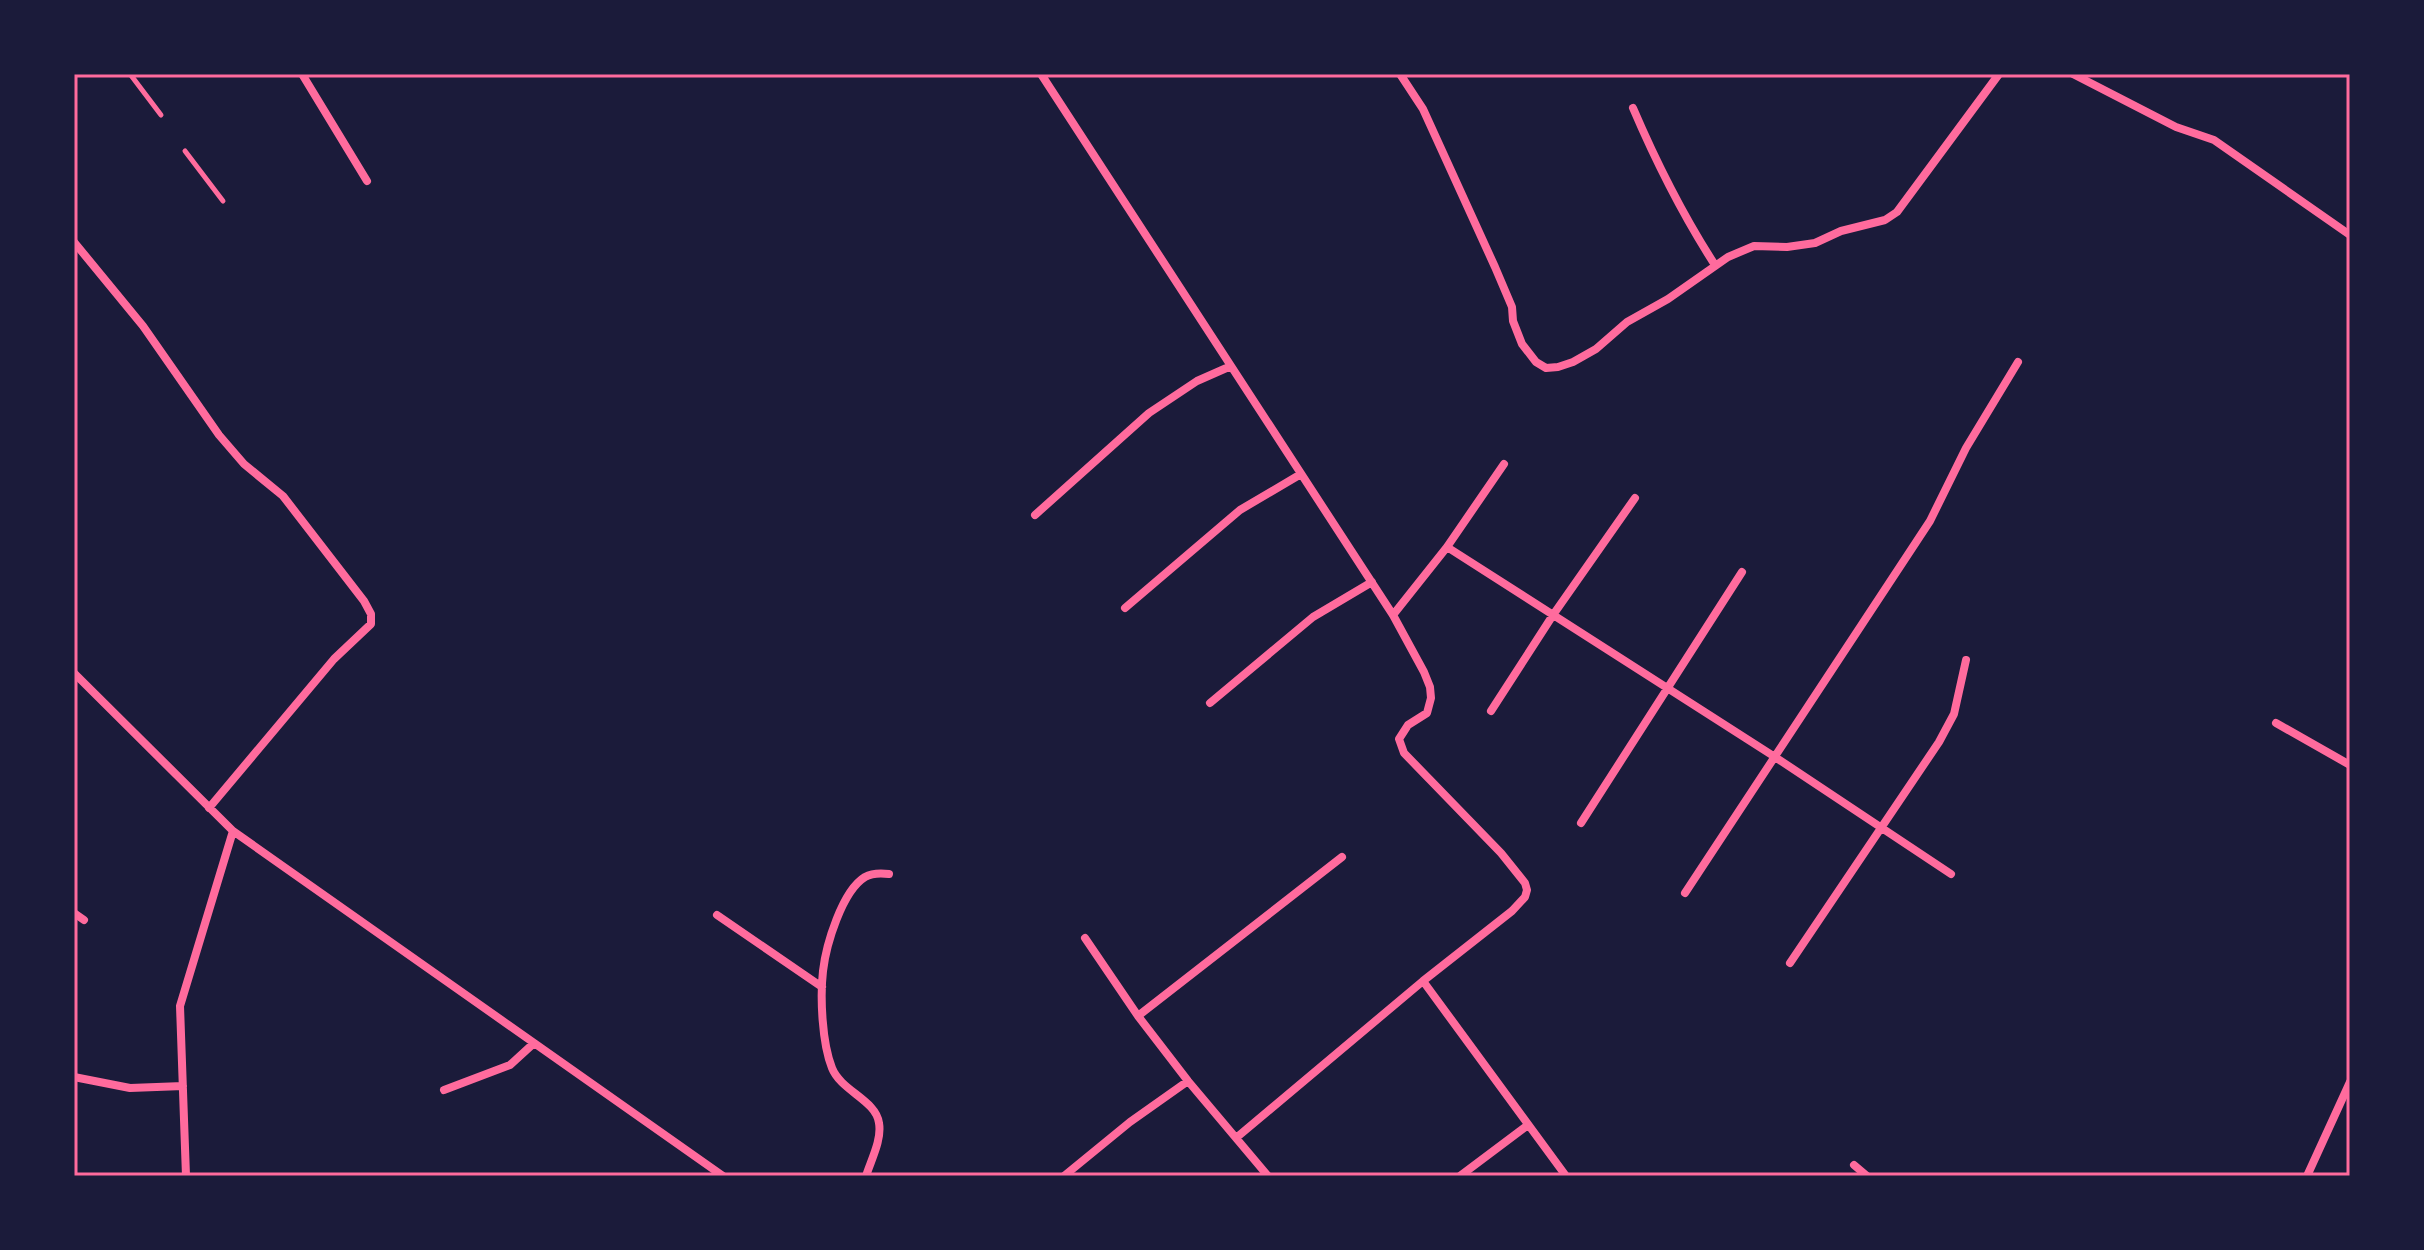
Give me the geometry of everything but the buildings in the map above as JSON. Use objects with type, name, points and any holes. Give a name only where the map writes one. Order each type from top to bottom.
[{"type":"street","points":[[302,74],[367,181]]},
{"type":"street","points":[[1041,74],[1372,582],[1424,672],[1431,698],[1427,713],[1408,725],[1399,739],[1404,753],[1501,853],[1527,890],[1525,897],[1512,911],[1423,981],[1236,1138]]},
{"type":"street","points":[[1400,74],[1423,109],[1512,307],[1513,321],[1522,344],[1536,362],[1546,368],[1573,362],[1596,349],[1627,322],[1668,299],[1728,257],[1754,246],[1787,247],[1815,243],[1885,220],[1897,212],[1999,74]]},
{"type":"street","points":[[2073,74],[2176,127],[2214,140],[2350,235]]},
{"type":"street","points":[[1633,108],[1662,176],[1715,265]]},
{"type":"street","points":[[74,242],[143,326],[219,435],[244,464],[283,496],[371,614],[371,624],[334,659],[209,808]]},
{"type":"street","points":[[1685,893],[1930,521],[1966,448],[2018,362]]},
{"type":"street","points":[[1035,515],[1149,413],[1197,381],[1231,366]]},
{"type":"street","points":[[1393,615],[1447,547],[1504,464]]},
{"type":"street","points":[[1125,608],[1240,510],[1301,474]]},
{"type":"street","points":[[1491,711],[1553,615],[1635,498]]},
{"type":"street","points":[[1447,547],[1951,874]]},
{"type":"street","points":[[1581,823],[1742,572]]},
{"type":"street","points":[[1210,703],[1313,617],[1372,582]]},
{"type":"street","points":[[1790,963],[1939,742],[1954,714],[1966,660]]},
{"type":"street","points":[[74,673],[233,831],[723,1176]]},
{"type":"street","points":[[2276,723],[2350,765]]},
{"type":"street","points":[[186,1176],[180,1006],[233,831]]},
{"type":"street","points":[[1138,1016],[1342,857]]},
{"type":"street","points":[[866,1176],[875,1150],[879,1123],[875,1111],[843,1084],[833,1070],[826,1045],[823,969],[837,918],[854,887],[866,877],[889,874]]},
{"type":"street","points":[[74,913],[84,920]]},
{"type":"street","points":[[717,915],[822,987]]},
{"type":"street","points":[[1085,938],[1138,1016],[1268,1176]]},
{"type":"street","points":[[1423,981],[1566,1176]]},
{"type":"street","points":[[444,1090],[510,1065],[533,1044]]},
{"type":"street","points":[[74,1077],[130,1088],[183,1086]]},
{"type":"street","points":[[1064,1176],[1130,1122],[1188,1081]]},
{"type":"street","points":[[2307,1176],[2350,1082]]},
{"type":"street","points":[[1460,1176],[1528,1125]]},
{"type":"street","points":[[1854,1165],[1867,1176]]},
{"type":"lane","points":[[130,74],[161,115]]},
{"type":"lane","points":[[185,151],[223,201]]}]
